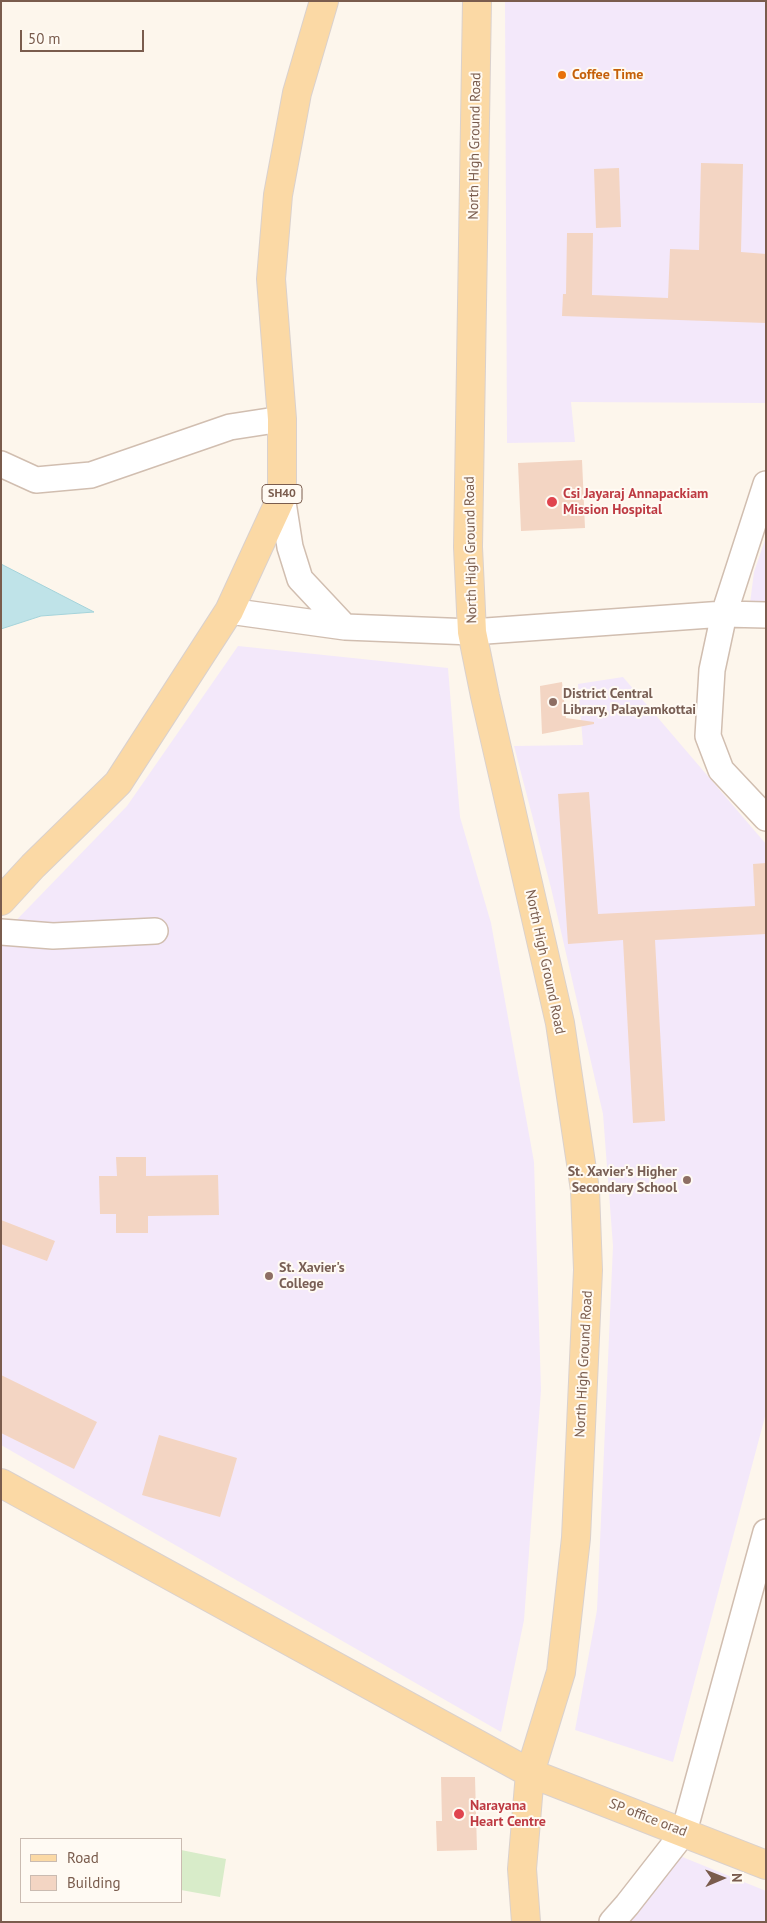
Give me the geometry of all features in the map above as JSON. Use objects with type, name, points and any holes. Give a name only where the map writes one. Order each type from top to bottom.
[{"type":"main road","name":"SH40","points":[[1,901],[33,866],[118,783],[229,611],[282,496],[282,419],[271,279],[278,195],[297,93],[324,1]]},
{"type":"main road","name":"North High Ground Road","points":[[477,1],[468,547],[472,632],[560,1023],[585,1190],[588,1270],[576,1538],[561,1672],[530,1773],[522,1869],[526,1922]]},
{"type":"main road","name":"SP office orad","points":[[1,1484],[530,1773],[766,1865]]},
{"type":"street","points":[[1,464],[36,480],[91,475],[230,427],[282,419]]},
{"type":"street","points":[[766,484],[724,614],[712,670],[708,736],[721,770],[766,818]]},
{"type":"street","points":[[282,496],[290,547],[300,579],[345,627]]},
{"type":"street","points":[[229,611],[345,627],[472,632],[724,614],[766,615]]},
{"type":"street","points":[[1,932],[53,936],[155,931]]},
{"type":"street","points":[[612,1922],[684,1832],[766,1532]]},
{"type":"shaded area","points":[[505,1],[766,1],[766,403],[571,402],[575,442],[507,443]]},
{"type":"shaded area","points":[[766,537],[766,602],[750,603],[754,572]]},
{"type":"shaded area","name":"St. Xavier's College","points":[[238,646],[448,668],[460,817],[491,923],[534,1162],[541,1390],[524,1620],[501,1732],[1,1445],[1,936],[127,806]]},
{"type":"shaded area","name":"St. Xavier's Higher Secondary School","points":[[623,677],[766,844],[766,1413],[673,1762],[575,1730],[597,1610],[613,1246],[603,1114],[551,888],[514,746],[583,745],[578,684]]},
{"type":"shaded area","points":[[680,1856],[766,1891],[766,1922],[621,1922]]},
{"type":"green space","points":[[182,1850],[226,1859],[220,1897],[182,1890]]},
{"type":"water","points":[[1,564],[94,612],[41,616],[1,629]]},
{"type":"building","points":[[701,163],[743,164],[741,252],[766,254],[766,323],[562,316],[563,294],[566,294],[567,233],[593,233],[592,295],[668,298],[670,249],[699,250]]},
{"type":"building","points":[[619,168],[621,227],[596,228],[594,169]]},
{"type":"building","points":[[582,460],[585,528],[521,531],[518,463]]},
{"type":"building","name":"District Central Library, Palayamkottai","points":[[562,682],[566,718],[594,722],[594,724],[542,734],[540,686]]},
{"type":"building","points":[[589,792],[598,914],[755,906],[753,864],[766,863],[766,934],[655,940],[665,1121],[633,1123],[623,940],[568,944],[558,794]]},
{"type":"building","points":[[116,1157],[146,1157],[146,1176],[218,1175],[219,1215],[148,1216],[148,1233],[116,1233],[116,1214],[100,1214],[99,1176],[117,1176]]},
{"type":"building","points":[[1,1220],[55,1241],[47,1261],[1,1244]]},
{"type":"building","points":[[1,1375],[97,1422],[74,1469],[1,1433]]},
{"type":"building","points":[[159,1435],[237,1458],[220,1517],[142,1495]]},
{"type":"building","points":[[441,1777],[475,1777],[477,1850],[437,1851],[436,1821],[442,1821]]},
{"type":"place","name":"Coffee Time","points":[[562,75]]},
{"type":"place","name":"Csi Jayaraj Annapackiam Mission Hospital","points":[[552,502]]},
{"type":"place","name":"District Central Library, Palayamkottai","points":[[553,702]]},
{"type":"place","name":"St. Xavier's Higher Secondary School","points":[[687,1180]]},
{"type":"place","name":"St. Xavier's College","points":[[269,1276]]},
{"type":"place","name":"Narayana Heart Centre","points":[[459,1814]]}]
